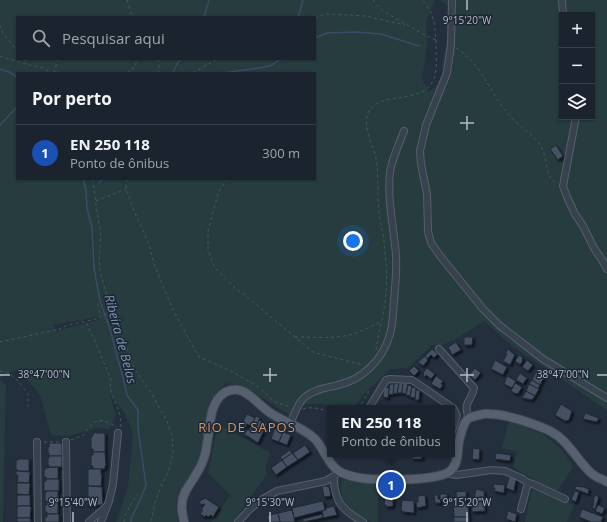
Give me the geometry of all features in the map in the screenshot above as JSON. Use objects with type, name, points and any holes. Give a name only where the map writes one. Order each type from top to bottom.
[{"type":"main road","points":[[184,522],[181,505],[182,498],[204,459],[213,406],[220,396],[229,390],[242,391],[272,414],[304,430],[316,439],[327,456]]},
{"type":"main road","points":[[327,457],[336,473],[344,473],[367,479],[432,478],[452,470],[457,462],[459,441],[462,430],[469,418],[484,414],[499,414],[528,423],[561,438],[592,475],[607,482]]},
{"type":"street","points":[[452,0],[451,45],[447,73],[426,125],[420,151],[427,194],[428,231],[432,243],[441,257],[479,304],[499,325],[543,359],[607,398]]},
{"type":"street","points":[[562,0],[562,12]]},
{"type":"street","points":[[575,120],[563,186],[575,214],[607,269]]},
{"type":"street","points":[[290,423],[298,404],[303,398],[315,390],[344,384],[362,375],[370,368],[378,360],[390,334],[393,321],[396,256],[393,236],[390,170],[404,132]]},
{"type":"street","points":[[439,349],[474,388],[474,392],[467,403],[466,412],[469,418]]},
{"type":"street","points":[[371,405],[386,380],[390,379],[412,380],[449,405]]},
{"type":"street","points":[[455,412],[457,415],[455,421]]},
{"type":"street","points":[[101,522],[113,484],[118,433]]},
{"type":"street","points":[[37,442],[38,522]]},
{"type":"street","points":[[66,442],[67,522]]},
{"type":"street","points":[[447,473],[456,475],[492,470],[505,471],[523,479],[528,483],[566,499]]},
{"type":"street","points":[[238,522],[261,500],[277,491],[326,481],[336,473]]},
{"type":"street","points":[[336,473],[334,486],[337,497],[343,508],[363,522]]},
{"type":"street","points":[[521,509],[528,483]]},
{"type":"street","points":[[89,522],[107,506]]},
{"type":"path","points":[[127,0],[128,8],[132,16]]},
{"type":"path","points":[[373,0],[380,8],[405,25],[436,40]]},
{"type":"path","points":[[316,18],[326,14],[364,16],[405,25]]},
{"type":"path","points":[[0,24],[3,33],[16,50]]},
{"type":"path","points":[[451,45],[474,63],[504,110],[537,141],[541,147],[551,178],[556,183],[563,186]]},
{"type":"path","points":[[0,56],[29,65],[45,68],[48,72]]},
{"type":"path","points":[[25,60],[29,65]]},
{"type":"path","points":[[54,72],[59,60]]},
{"type":"path","points":[[128,72],[135,67],[137,60]]},
{"type":"path","points":[[158,60],[158,72]]},
{"type":"path","points":[[195,72],[215,60]]},
{"type":"path","points":[[93,180],[101,235],[99,261],[100,271],[108,300],[135,370],[150,391],[167,421],[172,435],[173,454],[169,470],[156,502],[151,522]]},
{"type":"path","points":[[127,180],[126,189],[135,214],[149,244],[154,264],[173,310],[199,357],[257,386],[275,402],[296,411],[308,408],[327,411]]},
{"type":"path","points":[[227,180],[218,194],[208,231],[208,249],[213,264],[235,288],[314,352],[324,356],[368,366],[370,368]]},
{"type":"path","points":[[95,201],[126,189]]},
{"type":"path","points":[[98,304],[100,316]]},
{"type":"path","points":[[0,342],[60,329],[68,325],[100,318],[100,316],[112,312]]},
{"type":"path","points":[[37,442],[66,442],[84,435],[92,423],[97,422],[105,421],[119,428],[121,426],[120,414],[110,388],[111,380],[87,321]]},
{"type":"path","points":[[295,337],[343,336],[363,331],[381,321]]},
{"type":"path","points":[[0,371],[10,374],[18,381],[28,394],[28,407]]},
{"type":"path","points":[[361,405],[370,390]]},
{"type":"path","points":[[124,522],[126,513],[137,494]]},
{"type":"green space","points":[[0,0],[435,0],[426,21],[427,47],[422,79],[429,92],[436,86],[442,76],[442,63],[448,35],[448,6],[440,0],[607,0],[607,410],[511,345],[484,321],[456,339],[440,346],[432,345],[408,368],[390,369],[362,396],[355,405],[327,406],[322,404],[304,404],[290,415],[247,388],[226,383],[210,400],[201,454],[195,467],[182,487],[176,503],[178,522],[116,522],[128,487],[133,432],[124,412],[110,395],[116,415],[110,429],[97,428],[68,436],[51,435],[40,395],[23,374],[15,370],[0,378]],"holes":[[[97,317],[102,319],[60,330],[58,333],[53,325]]]},
{"type":"green space","points":[[0,379],[6,385],[3,522],[0,522]]},
{"type":"green space","points":[[512,422],[543,434],[562,450],[573,467],[556,493],[513,467],[517,452],[502,448],[508,424]]},
{"type":"green space","points":[[218,424],[270,453],[266,465],[267,474],[233,522],[211,522],[230,495],[208,473]]},
{"type":"green space","points":[[345,479],[378,485],[378,522],[371,522],[350,509],[343,501],[341,490],[342,482]]},
{"type":"green space","points":[[532,488],[574,505],[567,522],[525,522]]},
{"type":"building","points":[[556,145],[563,156],[558,160],[550,149]]},
{"type":"building","points":[[464,337],[473,337],[472,345],[464,345]]},
{"type":"building","points":[[456,342],[461,350],[452,355],[448,347]]},
{"type":"building","points":[[432,349],[438,354],[434,358],[431,355],[427,359],[425,356]]},
{"type":"building","points":[[508,349],[515,355],[510,365],[503,361]]},
{"type":"building","points":[[519,355],[523,358],[521,364],[515,361]]},
{"type":"building","points":[[425,356],[428,360],[423,366],[418,362]]},
{"type":"building","points":[[495,360],[507,367],[503,375],[491,369]]},
{"type":"building","points":[[527,360],[533,365],[528,371],[522,367]]},
{"type":"building","points":[[414,366],[419,371],[414,376],[409,371]]},
{"type":"building","points":[[427,368],[435,374],[431,379],[426,375],[425,377],[423,376],[423,373]]},
{"type":"building","points":[[475,368],[481,373],[475,380],[469,375]]},
{"type":"building","points":[[538,368],[546,374],[540,385],[532,380]]},
{"type":"building","points":[[520,373],[527,378],[523,384],[516,380]]},
{"type":"building","points":[[436,376],[443,381],[441,384],[443,385],[440,389],[431,384]]},
{"type":"building","points":[[507,376],[516,381],[512,388],[504,384]]},
{"type":"building","points":[[532,380],[540,385],[538,389],[529,384]]},
{"type":"building","points":[[394,383],[399,384],[397,394],[393,393]]},
{"type":"building","points":[[399,383],[403,383],[402,393],[397,393]]},
{"type":"building","points":[[403,383],[408,384],[406,394],[402,393]]},
{"type":"building","points":[[515,383],[522,387],[518,394],[511,391]]},
{"type":"building","points":[[390,384],[394,384],[393,395],[388,394]]},
{"type":"building","points":[[529,384],[539,389],[535,396],[526,391]]},
{"type":"building","points":[[408,385],[412,386],[410,396],[406,395]]},
{"type":"building","points":[[384,387],[389,388],[388,398],[383,397]]},
{"type":"building","points":[[412,387],[416,388],[415,398],[410,397]]},
{"type":"building","points":[[416,390],[420,390],[419,400],[415,400]]},
{"type":"building","points":[[526,391],[535,396],[532,400],[522,398]]},
{"type":"building","points":[[561,404],[572,411],[569,420],[565,421],[555,415]]},
{"type":"building","points":[[585,413],[599,418],[597,422],[583,419]]},
{"type":"building","points":[[247,414],[255,418],[251,426],[247,424],[246,427],[241,425]]},
{"type":"building","points":[[256,416],[260,418],[255,428],[251,426]]},
{"type":"building","points":[[259,420],[267,424],[258,443],[244,434],[251,426],[255,428]]},
{"type":"building","points":[[275,428],[283,432],[279,442],[271,439]]},
{"type":"building","points":[[283,432],[291,435],[287,445],[279,442]]},
{"type":"building","points":[[93,433],[105,433],[105,452],[93,452],[93,449],[91,449],[91,437],[93,436]]},
{"type":"building","points":[[49,443],[62,443],[62,456],[49,456]]},
{"type":"building","points":[[305,445],[310,452],[298,460],[293,453]]},
{"type":"building","points":[[473,448],[480,449],[479,460],[472,459]]},
{"type":"building","points":[[290,450],[292,453],[282,460],[280,457]]},
{"type":"building","points":[[93,452],[105,452],[105,469],[93,469],[93,466],[91,466],[91,455],[93,455]]},
{"type":"building","points":[[292,453],[298,460],[287,467],[282,460]]},
{"type":"building","points":[[496,453],[511,455],[510,461],[495,459]]},
{"type":"building","points":[[49,456],[62,456],[62,467],[49,467]]},
{"type":"building","points":[[412,457],[422,457],[422,459],[412,459]]},
{"type":"building","points":[[29,459],[29,471],[16,470],[16,460]]},
{"type":"building","points":[[282,460],[287,467],[276,475],[271,468]]},
{"type":"building","points":[[58,467],[58,479],[46,479],[46,477],[44,477],[45,468]]},
{"type":"building","points":[[88,469],[101,469],[101,486],[88,486]]},
{"type":"building","points":[[16,471],[30,472],[29,483],[17,482],[18,475],[16,475]]},
{"type":"building","points":[[509,477],[516,479],[514,491],[506,488]]},
{"type":"building","points":[[46,479],[59,479],[59,491],[44,491],[44,481],[46,481]]},
{"type":"building","points":[[18,483],[30,484],[29,495],[17,494]]},
{"type":"building","points":[[494,484],[505,485],[504,493],[494,491]]},
{"type":"building","points":[[88,486],[102,487],[103,505],[88,505]]},
{"type":"building","points":[[322,486],[329,487],[331,496],[324,497]]},
{"type":"building","points":[[576,486],[589,489],[588,494],[575,489]]},
{"type":"building","points":[[476,489],[484,491],[485,511],[472,512],[472,503],[476,503],[477,500],[474,499]]},
{"type":"building","points":[[46,491],[58,491],[58,502],[45,501]]},
{"type":"building","points":[[466,491],[466,503],[457,504],[456,492]]},
{"type":"building","points":[[575,491],[579,492],[576,502],[571,500]]},
{"type":"building","points":[[440,494],[447,494],[447,499],[440,500]]},
{"type":"building","points":[[18,495],[30,495],[30,506],[17,506]]},
{"type":"building","points":[[425,495],[426,506],[417,508],[416,502],[418,502],[418,496]]},
{"type":"building","points":[[434,495],[438,495],[438,499],[440,499],[441,503],[435,503]]},
{"type":"building","points":[[595,495],[599,497],[595,509],[592,508]]},
{"type":"building","points":[[385,497],[393,498],[393,506],[386,507],[386,505],[384,505]]},
{"type":"building","points":[[205,498],[219,507],[213,517],[211,515],[208,517],[206,515],[205,517],[200,514],[205,504],[203,505],[199,503]]},
{"type":"building","points":[[402,500],[414,501],[414,513],[401,511]]},
{"type":"building","points":[[457,500],[457,504],[468,503],[469,517],[454,517],[453,501]]},
{"type":"building","points":[[323,501],[325,510],[294,518],[292,508]]},
{"type":"building","points":[[47,502],[58,502],[58,514],[47,514],[47,512],[45,512],[45,505],[47,505]]},
{"type":"building","points":[[598,505],[605,508],[602,514],[595,511]]},
{"type":"building","points":[[18,506],[30,506],[30,518],[17,518]]},
{"type":"building","points":[[334,506],[337,515],[322,518],[322,511],[326,510],[326,508]]},
{"type":"building","points":[[582,509],[603,517],[601,522],[591,522],[579,517]]},
{"type":"building","points":[[292,510],[295,522],[280,522],[278,513]]},
{"type":"building","points":[[508,511],[517,514],[515,522],[506,519]]},
{"type":"building","points":[[278,513],[280,522],[269,522],[267,516]]},
{"type":"building","points":[[47,514],[59,514],[59,522],[45,522],[45,517],[47,517]]},
{"type":"building","points":[[323,514],[322,518],[303,522],[303,519]]},
{"type":"building","points":[[454,517],[469,517],[469,522],[454,522]]},
{"type":"building","points":[[18,518],[30,518],[31,522],[17,522]]},
{"type":"waterway","points":[[204,16],[209,0]]},
{"type":"waterway","points":[[298,16],[303,0]]},
{"type":"waterway","points":[[316,38],[327,33],[356,32],[381,34],[419,46]]},
{"type":"waterway","points":[[173,72],[179,60]]},
{"type":"waterway","points":[[230,72],[270,66],[279,60]]},
{"type":"waterway","name":"Ribeira de Belas","points":[[0,69],[16,76]]},
{"type":"waterway","points":[[0,125],[16,108]]},
{"type":"waterway","name":"Ribeira de Belas","points":[[83,180],[86,190],[87,208],[92,228],[94,268],[100,301],[110,329],[127,395],[138,410],[138,428],[146,485],[131,522]]},
{"type":"waterway","points":[[99,183],[102,180]]},
{"type":"place","name":"EN 250 118","points":[[391,485]]},
{"type":"district","name":"RIO DE SAPOS","points":[[247,427]]}]
